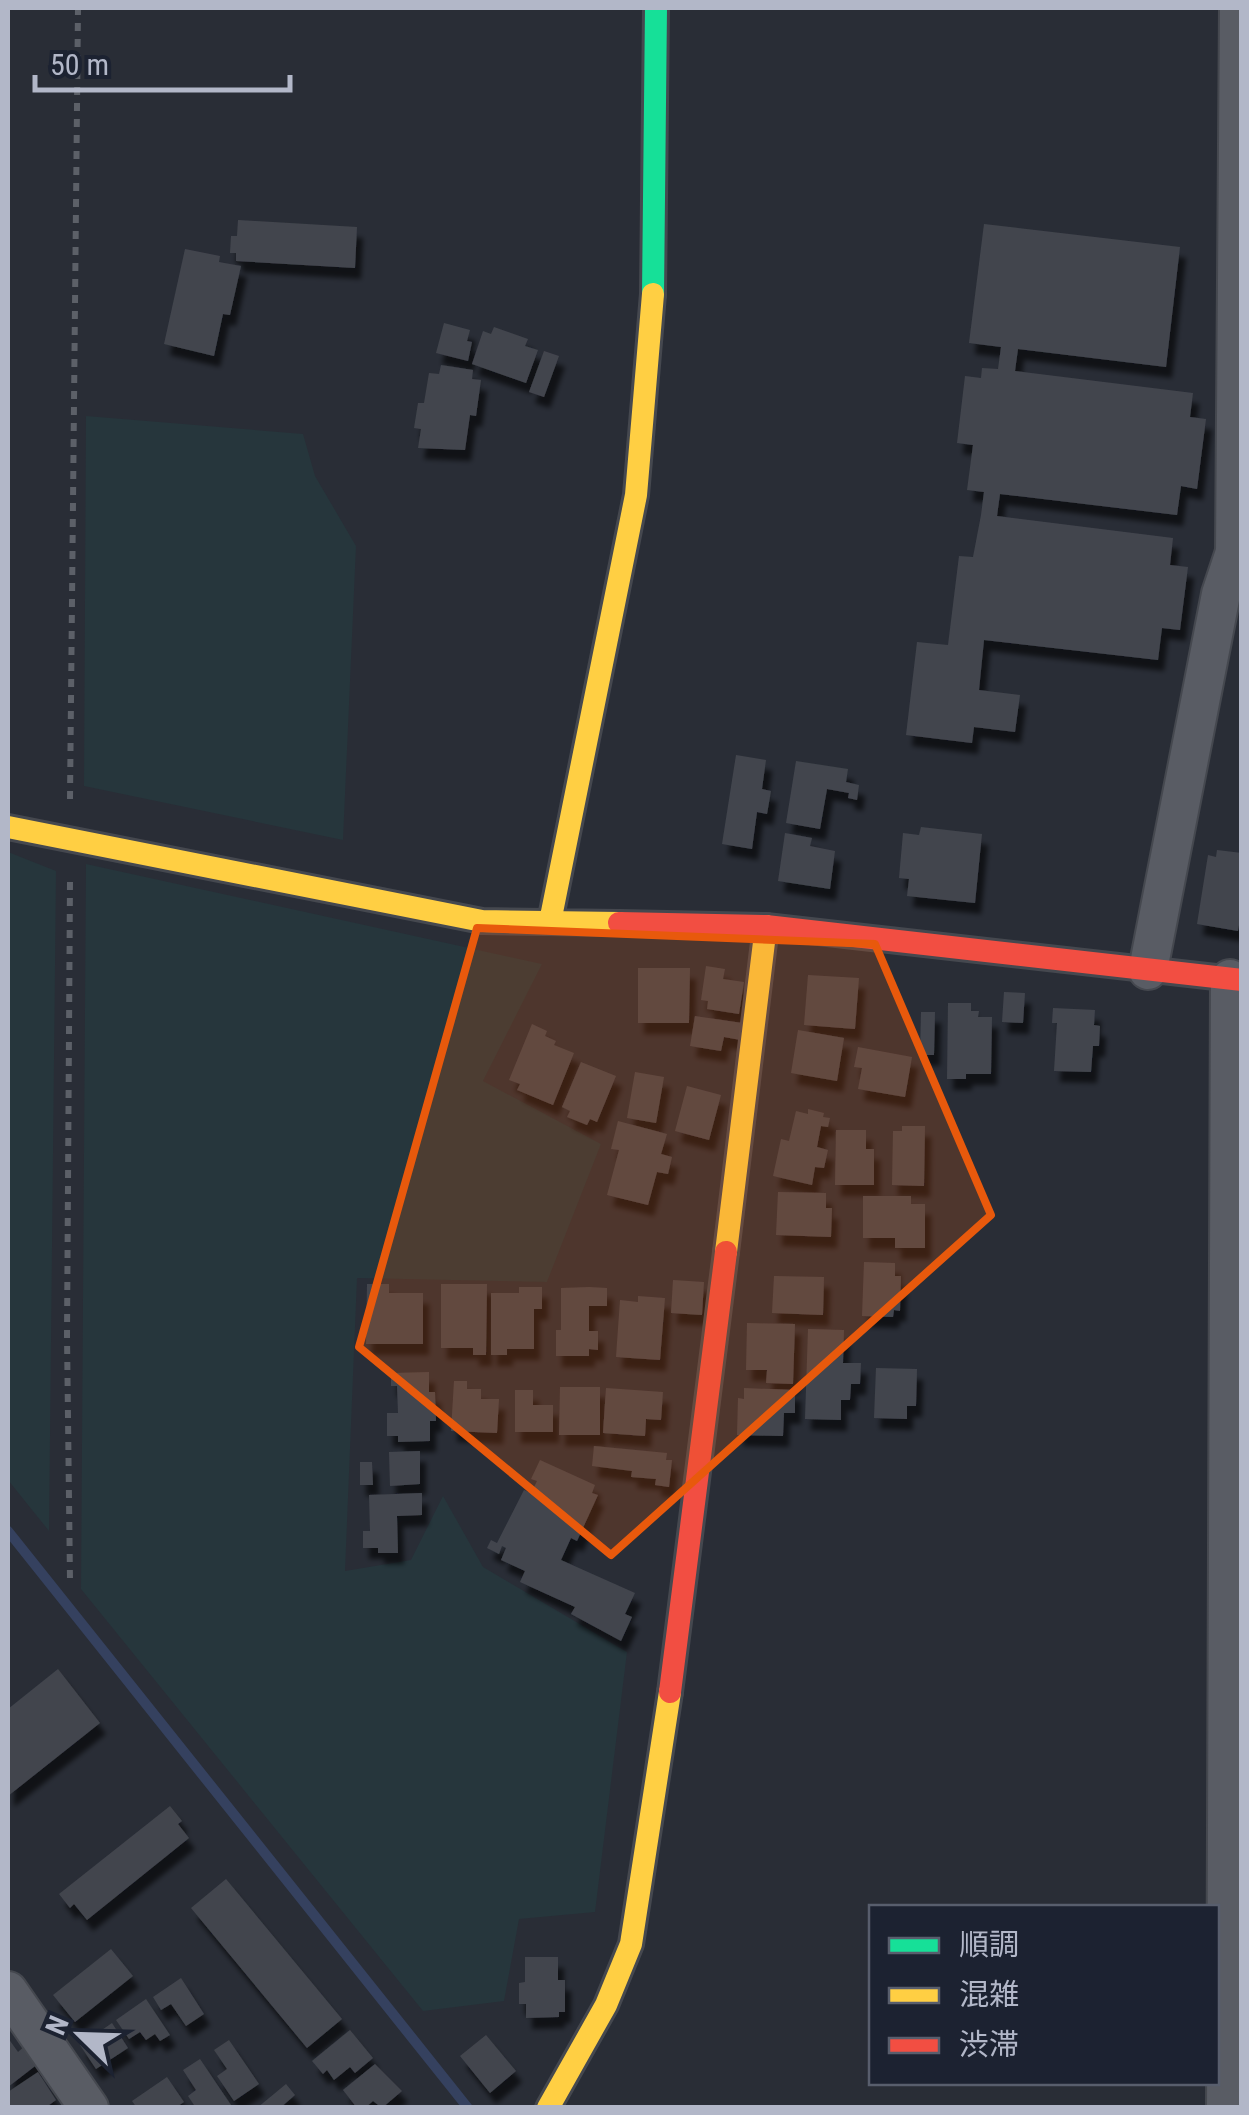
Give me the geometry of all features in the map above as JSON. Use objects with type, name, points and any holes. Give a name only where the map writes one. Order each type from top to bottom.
[{"type":"street","points":[[550,922],[636,495],[653,322],[656,8]]},
{"type":"street","points":[[1148,970],[1221,594],[1235,552],[1239,8]]},
{"type":"street","points":[[8,828],[482,921],[766,926],[1236,980],[1226,2108]]},
{"type":"street","points":[[548,2108],[606,2005],[631,1944],[644,1876],[676,1651],[766,926]]},
{"type":"street","points":[[8,1992],[89,2108]]},
{"type":"path","points":[[70,1580],[67,1336],[78,8]]},
{"type":"highlighted area","points":[[477,928],[875,944],[991,1215],[611,1555],[359,1347]]},
{"type":"shaded area","points":[[86,416],[303,434],[315,476],[356,546],[343,840],[84,786]]},
{"type":"shaded area","points":[[8,852],[56,871],[49,1531],[8,1480]]},
{"type":"shaded area","points":[[86,864],[542,964],[483,1081],[601,1144],[547,1282],[357,1278],[345,1571],[411,1560],[443,1496],[483,1567],[627,1652],[595,1912],[519,1919],[504,2001],[423,2011],[81,1589]]},
{"type":"building","points":[[238,220],[357,227],[355,268],[236,261],[236,253],[230,253],[231,236],[237,236]]},
{"type":"building","points":[[984,224],[1180,247],[1166,367],[1018,349],[1015,371],[1193,393],[1190,417],[1206,419],[1197,489],[1181,486],[1177,515],[1000,494],[997,516],[1173,538],[1170,565],[1188,567],[1180,630],[1162,628],[1158,660],[984,640],[979,690],[1020,695],[1015,732],[974,727],[972,743],[906,735],[917,642],[948,645],[959,556],[973,557],[981,515],[984,492],[967,490],[973,445],[957,443],[965,376],[981,378],[982,368],[998,369],[1001,347],[969,343]]},
{"type":"building","points":[[185,249],[220,256],[219,262],[241,266],[230,315],[223,314],[214,356],[164,344]]},
{"type":"building","points":[[444,323],[470,330],[468,361],[436,353]]},
{"type":"building","points":[[494,327],[528,339],[525,346],[538,350],[526,383],[472,364],[483,331],[491,334]]},
{"type":"building","points":[[544,351],[559,356],[544,397],[529,392]]},
{"type":"building","points":[[441,365],[473,370],[472,379],[481,380],[476,416],[470,415],[465,450],[418,448],[421,429],[414,428],[418,403],[424,403],[429,373],[439,374]]},
{"type":"building","points":[[736,755],[766,760],[762,789],[771,791],[767,814],[757,812],[752,849],[722,844]]},
{"type":"building","points":[[796,761],[848,769],[846,782],[859,785],[857,800],[848,798],[849,793],[827,789],[820,829],[786,823]]},
{"type":"building","points":[[921,827],[982,834],[975,903],[907,896],[909,879],[899,878],[903,833],[919,835]]},
{"type":"building","points":[[785,833],[812,838],[810,846],[835,851],[830,889],[778,881]]},
{"type":"building","points":[[1217,850],[1242,853],[1238,931],[1197,924],[1208,855],[1216,857]]},
{"type":"building","points":[[706,966],[725,969],[723,979],[744,982],[739,1014],[707,1009],[708,1001],[701,1000]]},
{"type":"building","points":[[638,968],[690,968],[689,1023],[638,1023]]},
{"type":"building","points":[[808,975],[859,978],[855,1029],[804,1025]]},
{"type":"building","points":[[1004,992],[1025,993],[1023,1023],[1002,1022]]},
{"type":"building","points":[[948,1003],[971,1003],[971,1011],[979,1011],[978,1017],[992,1017],[991,1074],[947,1079]]},
{"type":"building","points":[[1053,1008],[1095,1010],[1094,1025],[1100,1026],[1099,1046],[1093,1046],[1091,1072],[1054,1071],[1057,1023],[1052,1023]]},
{"type":"building","points":[[921,1012],[935,1012],[934,1055],[920,1055]]},
{"type":"building","points":[[695,1016],[749,1024],[746,1041],[724,1037],[721,1051],[690,1046]]},
{"type":"building","points":[[532,1024],[547,1031],[545,1036],[556,1041],[554,1045],[574,1053],[553,1105],[517,1090],[520,1084],[509,1080]]},
{"type":"building","points":[[798,1030],[844,1038],[837,1081],[791,1073]]},
{"type":"building","points":[[858,1047],[912,1057],[905,1097],[858,1089],[862,1068],[854,1067]]},
{"type":"building","points":[[581,1062],[616,1076],[597,1122],[590,1119],[587,1125],[567,1117],[570,1111],[562,1107]]},
{"type":"building","points":[[635,1072],[664,1077],[656,1123],[627,1118]]},
{"type":"building","points":[[687,1086],[721,1095],[709,1140],[675,1131]]},
{"type":"building","points":[[808,1109],[830,1118],[828,1127],[821,1126],[817,1147],[828,1150],[824,1168],[815,1167],[812,1185],[773,1176],[781,1139],[789,1141],[796,1111],[808,1114]]},
{"type":"building","points":[[618,1121],[667,1134],[661,1154],[672,1157],[668,1174],[657,1172],[648,1205],[607,1195],[619,1150],[611,1149]]},
{"type":"building","points":[[902,1126],[925,1126],[924,1186],[892,1185],[893,1131],[902,1131]]},
{"type":"building","points":[[836,1130],[866,1130],[866,1149],[874,1149],[874,1185],[835,1185]]},
{"type":"building","points":[[778,1192],[826,1193],[826,1208],[832,1208],[831,1237],[776,1235]]},
{"type":"building","points":[[863,1196],[911,1196],[911,1204],[925,1204],[925,1248],[895,1248],[895,1238],[863,1238]]},
{"type":"building","points":[[864,1262],[895,1263],[895,1276],[901,1276],[900,1311],[894,1310],[893,1317],[862,1316]]},
{"type":"building","points":[[774,1276],[824,1277],[823,1315],[772,1313]]},
{"type":"building","points":[[673,1280],[704,1282],[702,1315],[671,1313]]},
{"type":"building","points":[[367,1284],[389,1284],[389,1293],[423,1293],[423,1344],[366,1344]]},
{"type":"building","points":[[441,1284],[487,1284],[486,1355],[473,1355],[473,1348],[441,1348]]},
{"type":"building","points":[[519,1287],[542,1287],[542,1309],[534,1309],[534,1349],[507,1349],[507,1355],[491,1355],[491,1293],[519,1293]]},
{"type":"building","points":[[561,1288],[607,1288],[607,1306],[589,1306],[589,1331],[598,1331],[598,1350],[589,1349],[589,1356],[556,1356],[556,1330],[561,1330]]},
{"type":"building","points":[[638,1296],[665,1298],[660,1360],[616,1357],[620,1300],[638,1302]]},
{"type":"building","points":[[747,1323],[795,1324],[793,1384],[766,1383],[767,1370],[746,1370]]},
{"type":"building","points":[[808,1329],[844,1330],[843,1363],[861,1363],[860,1384],[851,1384],[850,1400],[841,1400],[841,1420],[805,1419]]},
{"type":"building","points":[[876,1368],[917,1369],[916,1406],[907,1406],[907,1419],[874,1418]]},
{"type":"building","points":[[429,1372],[429,1392],[435,1392],[436,1421],[430,1421],[430,1441],[398,1442],[398,1436],[387,1436],[387,1413],[398,1413],[397,1386],[391,1386],[391,1373]]},
{"type":"building","points":[[454,1381],[467,1381],[467,1389],[481,1389],[481,1399],[499,1399],[497,1433],[451,1431]]},
{"type":"building","points":[[560,1387],[600,1387],[600,1435],[559,1435]]},
{"type":"building","points":[[606,1388],[663,1392],[661,1420],[646,1419],[645,1436],[603,1433]]},
{"type":"building","points":[[744,1388],[795,1390],[795,1413],[784,1413],[783,1436],[737,1435],[738,1398],[744,1399]]},
{"type":"building","points":[[515,1390],[533,1390],[533,1405],[553,1405],[553,1432],[515,1432]]},
{"type":"building","points":[[594,1446],[667,1453],[666,1460],[672,1460],[669,1487],[655,1485],[656,1479],[631,1477],[632,1471],[592,1466]]},
{"type":"building","points":[[420,1451],[420,1484],[390,1486],[389,1452]]},
{"type":"building","points":[[540,1460],[595,1485],[592,1493],[598,1495],[577,1541],[571,1538],[561,1560],[635,1593],[625,1614],[632,1617],[621,1641],[571,1614],[575,1607],[520,1582],[525,1571],[501,1560],[506,1548],[502,1546],[499,1554],[487,1548],[491,1540],[497,1543],[524,1490],[531,1493],[537,1481],[531,1479]]},
{"type":"building","points":[[360,1462],[372,1462],[373,1485],[360,1485]]},
{"type":"building","points":[[422,1493],[422,1515],[397,1516],[398,1553],[363,1548],[363,1531],[370,1531],[369,1495]]},
{"type":"building","points":[[58,1669],[100,1723],[8,1796],[8,1709]]},
{"type":"building","points":[[170,1806],[189,1838],[87,1920],[74,1904],[70,1908],[59,1894]]},
{"type":"building","points":[[226,1879],[342,2019],[307,2048],[191,1908]]},
{"type":"building","points":[[111,1949],[133,1976],[75,2022],[53,1995]]},
{"type":"building","points":[[525,1957],[558,1957],[558,1980],[565,1980],[565,2012],[559,2012],[559,2017],[526,2018],[526,2004],[519,2004],[519,1983],[525,1982]]},
{"type":"building","points":[[181,1978],[204,2014],[186,2026],[171,2004],[161,2010],[153,1997]]},
{"type":"building","points":[[146,1999],[170,2035],[160,2041],[155,2034],[146,2040],[140,2032],[129,2039],[116,2020]]},
{"type":"building","points":[[112,2023],[128,2048],[96,2069],[80,2045]]},
{"type":"building","points":[[350,2030],[373,2058],[355,2073],[350,2067],[334,2080],[312,2061]]},
{"type":"building","points":[[486,2035],[516,2071],[490,2093],[460,2056]]},
{"type":"building","points":[[8,2038],[18,2052],[26,2045],[39,2063],[8,2087]]},
{"type":"building","points":[[229,2040],[259,2084],[234,2101],[217,2076],[227,2069],[214,2050]]},
{"type":"building","points":[[200,2059],[233,2108],[196,2108],[188,2096],[196,2090],[183,2070]]},
{"type":"building","points":[[375,2064],[402,2091],[382,2108],[373,2101],[365,2108],[357,2108],[343,2090]]},
{"type":"building","points":[[38,2072],[56,2100],[45,2108],[8,2108],[8,2092]]},
{"type":"building","points":[[167,2077],[184,2102],[175,2108],[137,2108],[132,2101]]},
{"type":"building","points":[[286,2084],[295,2095],[280,2108],[257,2108]]},
{"type":"waterway","points":[[8,1531],[468,2108]]},
{"type":"traffic: fast","points":[[653,294],[656,8]]},
{"type":"traffic: slow","points":[[550,922],[636,495],[653,294]]},
{"type":"traffic: slow","points":[[8,827],[482,921],[619,923]]},
{"type":"traffic: slow","points":[[726,1252],[766,926]]},
{"type":"traffic: slow","points":[[548,2108],[606,2005],[631,1944],[670,1692]]},
{"type":"traffic: jam","points":[[619,923],[766,926],[1242,980]]},
{"type":"traffic: jam","points":[[670,1692],[726,1252]]}]
